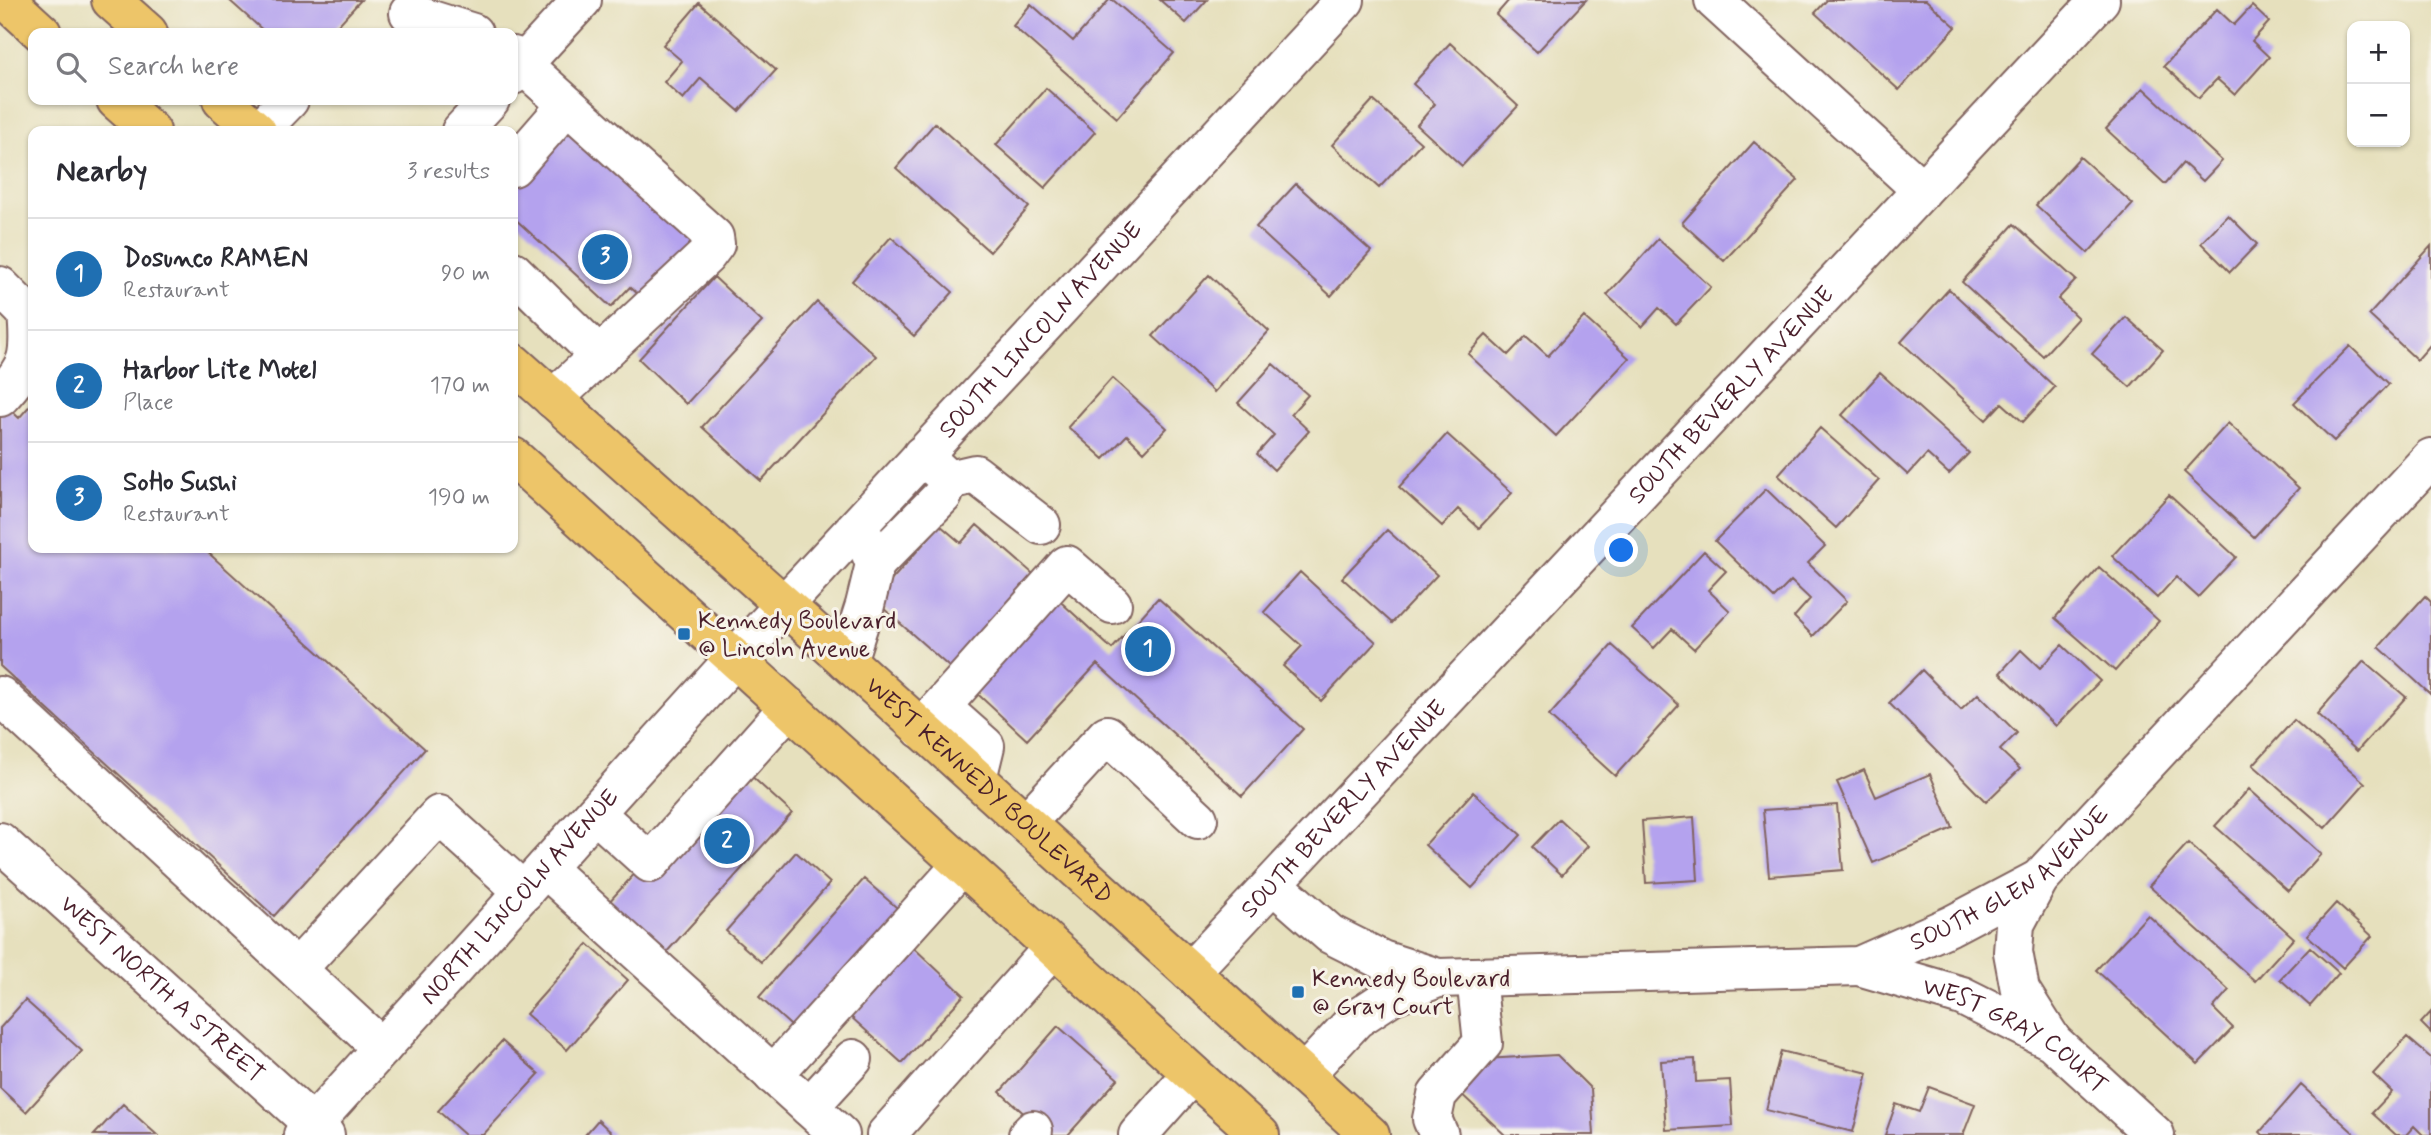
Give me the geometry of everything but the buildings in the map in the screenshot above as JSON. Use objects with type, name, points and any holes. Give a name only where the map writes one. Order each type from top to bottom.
[{"type":"main road","points":[[6,0],[37,28]]},
{"type":"main road","points":[[111,0],[142,28]]},
{"type":"main road","points":[[122,105],[145,126]]},
{"type":"main road","points":[[228,105],[252,126]]},
{"type":"main road","name":"WEST KENNEDY BOULEVARD","points":[[518,367],[847,661],[931,718],[977,779],[1370,1135]]},
{"type":"main road","points":[[518,462],[1260,1135]]},
{"type":"street","points":[[518,63],[582,0]]},
{"type":"street","name":"SOUTH LINCOLN AVENUE","points":[[735,657],[859,524],[938,477],[1345,0]]},
{"type":"street","points":[[1714,0],[1922,190]]},
{"type":"street","name":"SOUTH BEVERLY AVENUE","points":[[1190,972],[2100,0]]},
{"type":"street","points":[[398,15],[452,28]]},
{"type":"street","points":[[518,67],[567,105],[714,237],[715,244],[706,256],[554,399]]},
{"type":"street","points":[[263,126],[284,105]]},
{"type":"street","points":[[466,126],[485,105]]},
{"type":"street","points":[[518,161],[567,105]]},
{"type":"street","points":[[518,276],[600,356]]},
{"type":"street","points":[[0,286],[27,313],[28,325]]},
{"type":"street","points":[[0,397],[20,375],[28,353]]},
{"type":"street","name":"SOUTH GLEN AVENUE","points":[[1273,884],[1330,934],[1382,960],[1438,978],[1859,966],[1950,926],[2039,879],[2431,458]]},
{"type":"street","points":[[847,661],[875,565],[938,477],[975,474],[1041,525]]},
{"type":"street","points":[[859,524],[875,565]]},
{"type":"street","points":[[931,718],[1067,565],[1112,604]]},
{"type":"street","name":"NORTH LINCOLN AVENUE","points":[[314,1131],[382,1048],[735,657]]},
{"type":"street","points":[[0,696],[382,1048]]},
{"type":"street","points":[[595,813],[650,863],[789,707]]},
{"type":"street","points":[[1026,823],[1107,736],[1198,819]]},
{"type":"street","points":[[297,969],[439,815],[535,880],[773,1074],[839,1135]]},
{"type":"street","name":"WEST NORTH A STREET","points":[[0,842],[314,1131]]},
{"type":"street","points":[[773,1074],[961,866]]},
{"type":"street","points":[[2039,879],[2015,924],[2013,952],[2020,990],[2052,1041]]},
{"type":"street","points":[[887,1135],[1053,948]]},
{"type":"street","name":"WEST GRAY COURT","points":[[1859,966],[1962,996],[2052,1041],[2155,1135]]},
{"type":"street","points":[[1438,1135],[1432,1119],[1437,1095],[1483,1043],[1476,977]]},
{"type":"street","name":"SOUTH GLEN AVENUE","points":[[1304,1075],[1356,1019],[1391,996],[1438,978]]},
{"type":"street","points":[[809,1107],[853,1059]]},
{"type":"street","points":[[1139,1135],[1192,1074]]},
{"type":"place","name":"SoHo Sushi","points":[[605,257]]},
{"type":"place","name":"Kennedy Boulevard @ Lincoln Avenue","points":[[684,634]]},
{"type":"place","name":"Dosunco RAMEN","points":[[1148,649]]},
{"type":"place","name":"Harbor Lite Motel","points":[[727,841]]},
{"type":"place","name":"Kennedy Boulevard @ Gray Court","points":[[1298,992]]}]
